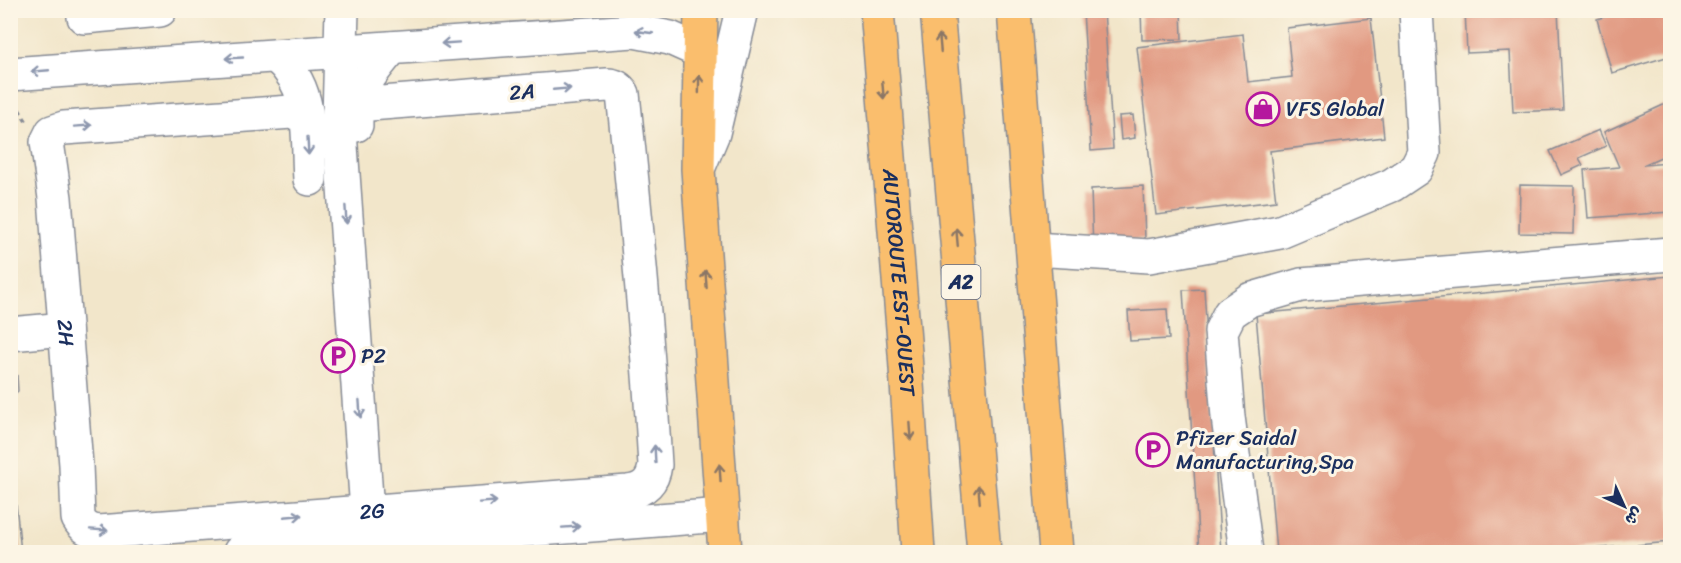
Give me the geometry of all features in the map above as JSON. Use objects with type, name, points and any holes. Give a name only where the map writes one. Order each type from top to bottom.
[{"type":"main road","points":[[701,10],[698,169],[725,552]]},
{"type":"main road","name":"AUTOROUTE EST-OUEST","points":[[877,10],[905,353],[918,552]]},
{"type":"main road","name":"A2","points":[[938,10],[984,552]]},
{"type":"main road","points":[[1014,10],[1056,552]]},
{"type":"street","points":[[88,67],[84,14],[160,10]]},
{"type":"street","points":[[342,10],[339,118],[367,511]]},
{"type":"street","points":[[669,10],[684,37],[699,51]]},
{"type":"street","points":[[698,169],[713,134],[742,10]]},
{"type":"street","points":[[1032,249],[1149,256],[1280,232],[1392,185],[1416,169],[1424,153],[1416,10]]},
{"type":"street","points":[[10,74],[634,30],[670,38],[699,51]]},
{"type":"street","points":[[361,174],[355,118],[357,105],[368,77],[392,48]]},
{"type":"street","points":[[276,56],[297,80],[304,98],[310,179]]},
{"type":"street","name":"2A","points":[[357,105],[617,86],[623,94],[637,218],[652,413]]},
{"type":"street","name":"2H","points":[[76,465],[55,198],[47,142],[49,136],[58,129],[306,111]]},
{"type":"street","points":[[1246,552],[1228,417],[1221,331],[1230,313],[1250,300],[1301,285],[1671,254]]},
{"type":"street","points":[[10,334],[65,329]]},
{"type":"street","name":"2G","points":[[76,465],[78,518],[81,524],[92,531],[637,491],[644,488],[654,474],[652,413]]},
{"type":"street","points":[[240,552],[723,515]]},
{"type":"building","points":[[1083,10],[1104,10],[1113,149],[1091,151]]},
{"type":"building","points":[[1141,10],[1181,10],[1182,39],[1142,40]]},
{"type":"building","points":[[1465,10],[1558,10],[1563,110],[1513,112],[1510,51],[1467,53]]},
{"type":"building","points":[[1627,10],[1670,10],[1670,56],[1612,73],[1597,19]]},
{"type":"building","name":"VFS Global","points":[[1371,18],[1384,137],[1270,151],[1276,201],[1156,215],[1137,47],[1243,34],[1248,82],[1292,77],[1287,28]]},
{"type":"building","points":[[1670,102],[1670,153],[1643,165],[1670,163],[1670,212],[1588,218],[1584,170],[1619,167],[1604,132]]},
{"type":"building","points":[[1133,115],[1135,138],[1121,140],[1119,116]]},
{"type":"building","points":[[1599,130],[1606,146],[1579,158],[1583,165],[1561,175],[1550,151]]},
{"type":"building","points":[[1520,185],[1574,186],[1573,234],[1519,233]]},
{"type":"building","points":[[1143,186],[1145,239],[1122,240],[1093,250],[1091,189]]},
{"type":"building","points":[[1670,276],[1670,542],[1558,552],[1276,552],[1256,314]]},
{"type":"building","points":[[1204,289],[1221,552],[1199,552],[1183,290]]},
{"type":"building","points":[[1167,309],[1169,339],[1130,341],[1128,311]]},
{"type":"building","points":[[10,369],[17,375],[18,391],[10,398]]},
{"type":"building","points":[[12,465],[21,552],[10,552],[10,466]]},
{"type":"place","name":"VFS Global","points":[[1263,109]]},
{"type":"place","name":"P2","points":[[338,356]]},
{"type":"place","name":"Pfizer Saidal Manufacturing,Spa","points":[[1153,450]]}]
